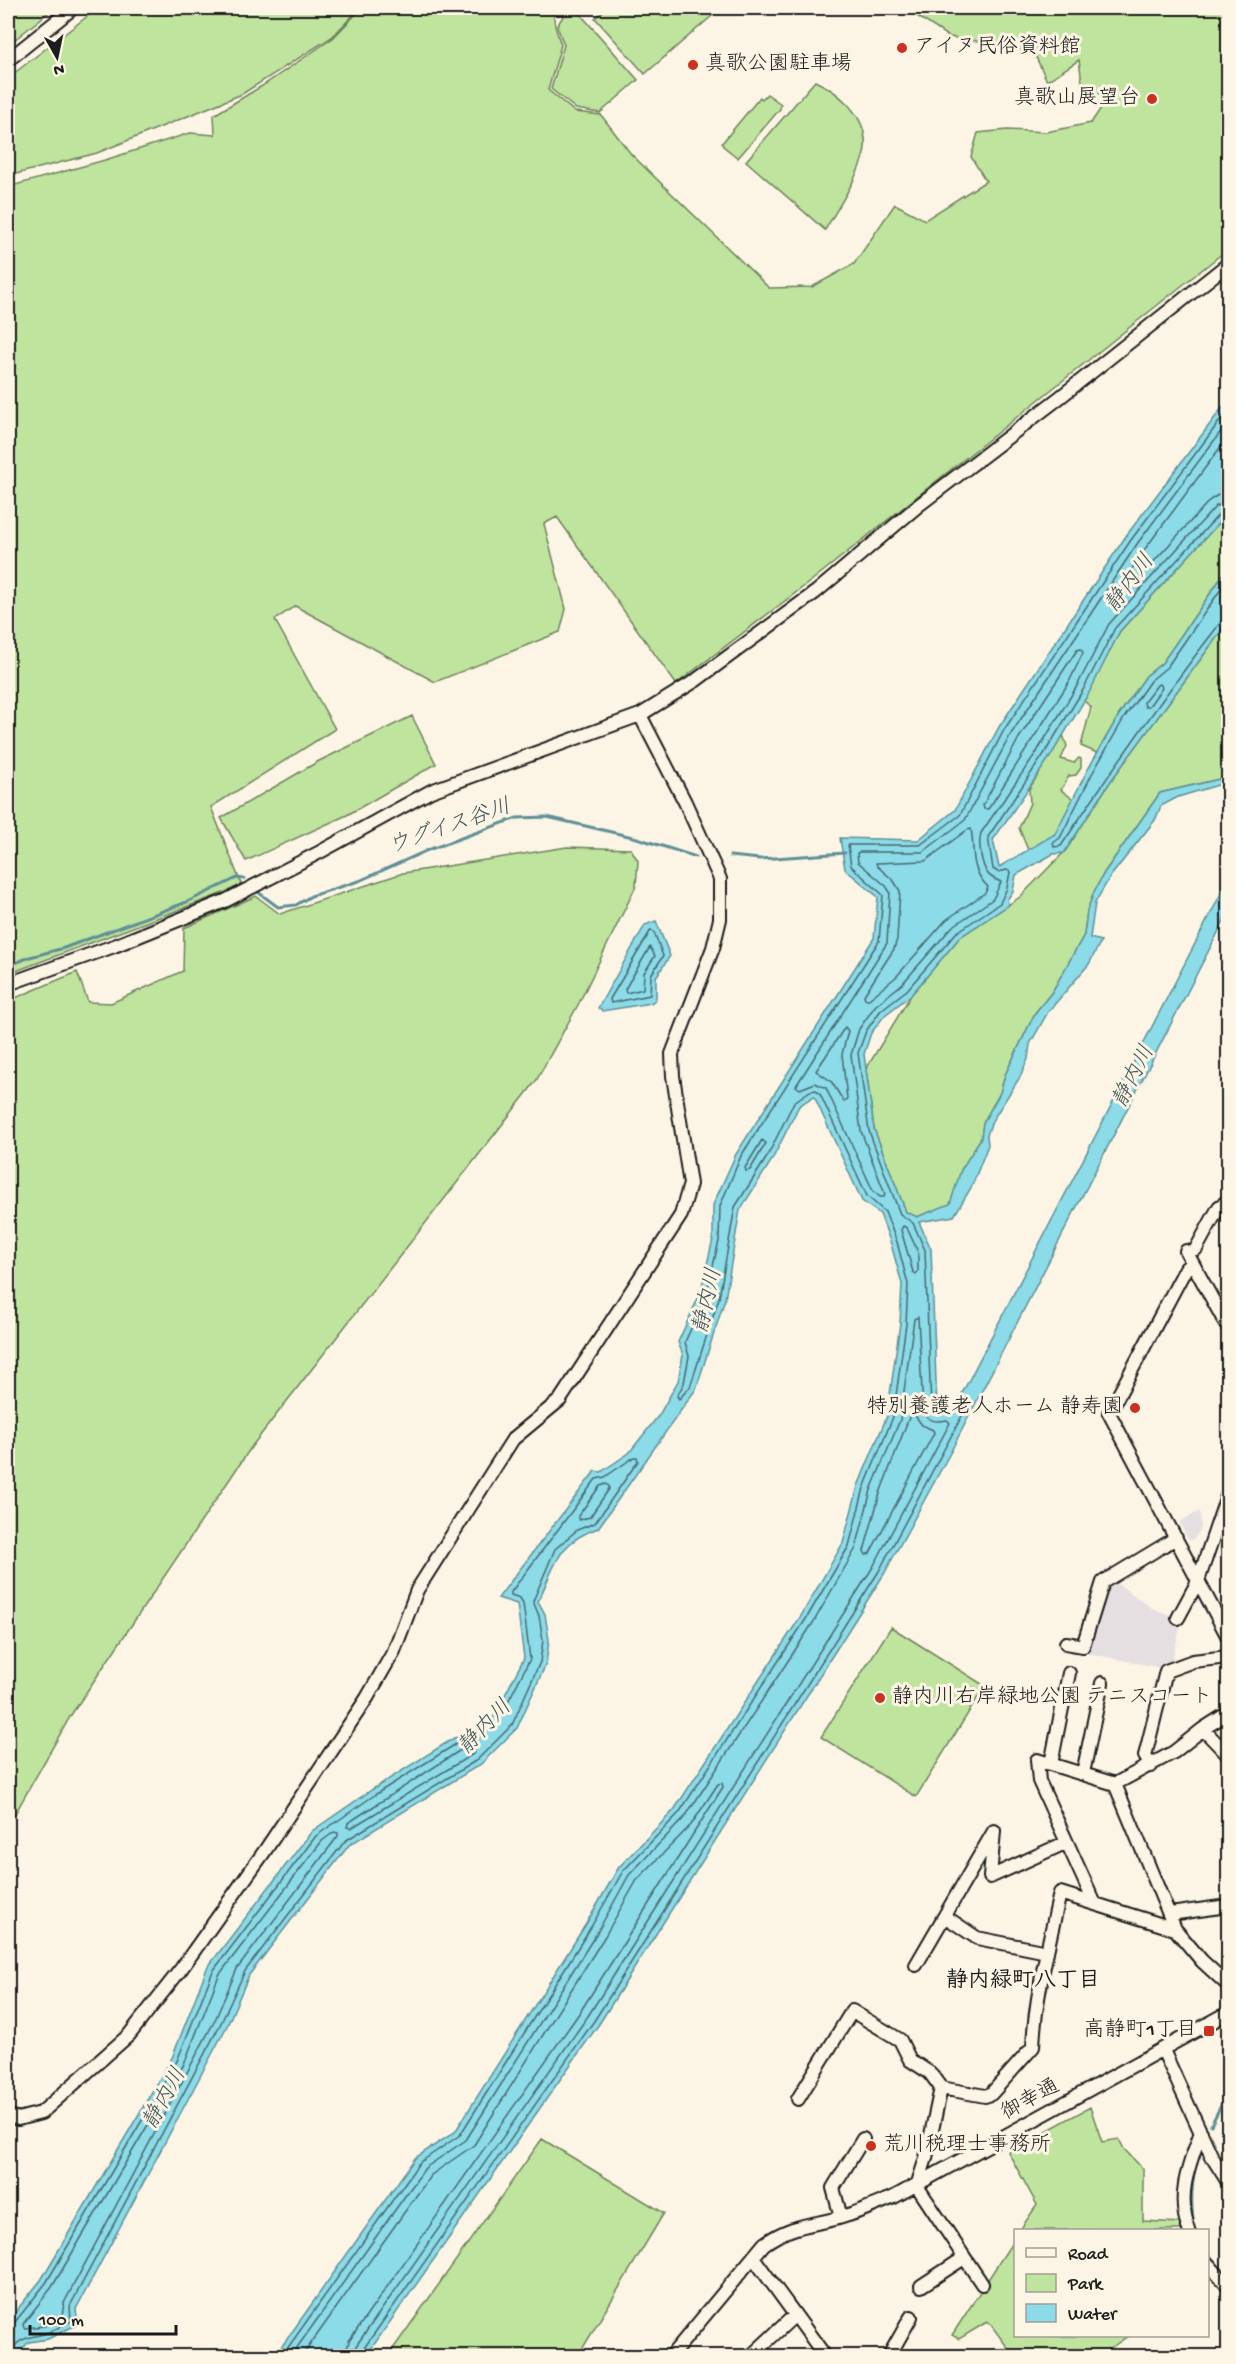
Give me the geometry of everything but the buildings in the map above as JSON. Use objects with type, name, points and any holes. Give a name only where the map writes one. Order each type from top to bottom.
[{"type":"street","points":[[8,60],[73,8]]},
{"type":"street","points":[[8,984],[114,946],[225,901],[431,791],[640,715],[695,681],[816,592],[919,505],[1228,264]]},
{"type":"street","points":[[8,2115],[18,2119],[41,2113],[129,2035],[181,1969],[264,1852],[367,1698],[394,1651],[417,1590],[513,1439],[560,1400],[681,1215],[690,1184],[673,1076],[672,1054],[712,948],[720,920],[720,879],[640,715]]},
{"type":"street","points":[[1228,1201],[1219,1207],[1191,1250],[1228,1328]]},
{"type":"street","points":[[1186,1268],[1109,1413],[1228,1637]]},
{"type":"street","points":[[1178,1618],[1198,1581],[1228,1493]]},
{"type":"street","points":[[1066,1643],[1083,1646],[1103,1582],[1176,1538]]},
{"type":"street","points":[[1151,1766],[1144,1756],[1166,1671],[1193,1661],[1228,1657]]},
{"type":"street","points":[[1051,1764],[1069,1673]]},
{"type":"street","points":[[1083,1773],[1102,1683]]},
{"type":"street","points":[[1095,1904],[1065,1843],[1039,1781],[1037,1760],[1115,1784],[1174,1752],[1228,1713]]},
{"type":"street","points":[[1203,1729],[1228,1755]]},
{"type":"street","points":[[1115,1784],[1175,1929],[1202,1961],[1228,1985]]},
{"type":"street","points":[[916,1965],[994,1831],[990,1877],[1065,1843]]},
{"type":"street","points":[[798,2098],[829,2045],[852,2012],[900,2040],[910,2060],[930,2073],[941,2088],[985,2096],[991,2094],[1033,2047],[1047,1952],[1060,1893],[1175,1929]]},
{"type":"street","points":[[1170,1914],[1228,1906]]},
{"type":"street","points":[[946,1917],[977,1938],[1047,1952]]},
{"type":"street","name":"御幸通","points":[[671,2356],[764,2244],[779,2233],[794,2227],[841,2217],[885,2201],[917,2186],[1228,2013]]},
{"type":"street","points":[[1163,2050],[1212,2157],[1228,2181]]},
{"type":"street","points":[[941,2088],[927,2158],[917,2186],[982,2284]]},
{"type":"street","points":[[1189,2229],[1184,2216],[1185,2175],[1201,2132]]},
{"type":"street","points":[[841,2217],[833,2188],[862,2139]]},
{"type":"street","points":[[753,2257],[825,2356]]},
{"type":"street","points":[[921,2286],[964,2258]]},
{"type":"street","points":[[1209,2265],[1228,2286]]},
{"type":"street","points":[[751,2356],[795,2315]]},
{"type":"street","points":[[889,2356],[911,2317]]},
{"type":"shaded area","points":[[1200,1511],[1201,1528],[1195,1538],[1189,1541],[1179,1522]]},
{"type":"shaded area","points":[[1118,1584],[1152,1608],[1182,1620],[1171,1664],[1157,1667],[1086,1653],[1103,1589]]},
{"type":"green space","points":[[8,8],[54,8],[8,45]]},
{"type":"green space","points":[[98,8],[360,8],[332,37],[242,94],[97,153],[8,176],[8,78]]},
{"type":"green space","points":[[362,8],[553,8],[555,26],[561,45],[548,90],[575,112],[601,115],[631,154],[769,288],[812,287],[854,264],[895,204],[925,220],[986,181],[971,157],[978,133],[1007,130],[1046,132],[1091,123],[1109,96],[1083,90],[1079,60],[1047,81],[1034,53],[999,44],[949,37],[908,8],[1228,8],[1228,249],[811,581],[676,684],[557,517],[544,524],[566,609],[560,632],[435,682],[295,606],[275,620],[335,729],[211,807],[242,886],[8,974],[8,187],[190,133],[215,135],[214,115],[333,38]]},
{"type":"green space","points":[[568,8],[575,8],[638,80],[600,113],[576,109],[551,89],[564,45],[557,26]]},
{"type":"green space","points":[[607,8],[721,8],[645,74],[595,18]]},
{"type":"green space","points":[[815,81],[833,92],[850,107],[857,116],[865,136],[865,147],[860,166],[825,230],[746,161]]},
{"type":"green space","points":[[767,94],[781,104],[780,109],[738,158],[722,143],[760,97],[762,99]]},
{"type":"green space","points":[[1228,513],[1228,568],[1162,663],[1146,676],[1119,715],[1097,753],[1081,746],[1091,707],[1084,701],[1120,631]]},
{"type":"green space","points":[[1228,622],[1228,777],[1160,793],[1104,873],[1094,892],[1087,911],[1084,935],[1052,992],[1035,1013],[1005,1075],[1000,1093],[983,1123],[981,1138],[961,1170],[951,1204],[917,1217],[906,1212],[874,1129],[866,1069],[911,995],[960,937],[1020,897],[1066,850],[1110,782]]},
{"type":"green space","points":[[412,716],[436,764],[347,815],[246,861],[221,818],[319,761]]},
{"type":"green space","points":[[1063,735],[1067,746],[1061,759],[1074,763],[1079,758],[1081,759],[1081,768],[1076,775],[1069,776],[1061,790],[1073,799],[1055,835],[1028,850],[1019,828],[1030,803],[1029,789]]},
{"type":"green space","points":[[567,847],[631,849],[638,861],[636,886],[579,1003],[536,1081],[252,1446],[71,1715],[12,1819],[8,1833],[8,1001],[77,972],[88,1002],[111,1003],[183,971],[184,928],[256,896],[280,914],[403,873]]},
{"type":"green space","points":[[891,1627],[985,1686],[916,1797],[821,1737]]},
{"type":"green space","points":[[1090,2107],[1102,2142],[1119,2139],[1124,2149],[1143,2169],[1143,2221],[1181,2223],[1183,2229],[1021,2229],[1037,2205],[1008,2152]]},
{"type":"green space","points":[[542,2139],[664,2213],[578,2356],[388,2356]]},
{"type":"green space","points":[[1014,2240],[1014,2337],[1127,2337],[1099,2356],[1014,2356],[987,2322],[959,2339],[952,2335]]},
{"type":"water","name":"静内川","points":[[1228,400],[1228,513],[1120,631],[1089,693],[1050,757],[993,840],[999,867],[1055,834],[1119,715],[1146,676],[1162,663],[1228,568],[1228,622],[1110,782],[1064,853],[1053,854],[1016,875],[1013,891],[1007,900],[1009,905],[960,937],[911,995],[885,1015],[871,1033],[864,1054],[874,1129],[906,1212],[917,1217],[950,1204],[961,1170],[981,1138],[983,1123],[1000,1093],[1005,1075],[1035,1013],[1052,992],[1084,935],[1087,911],[1104,873],[1160,793],[1228,777],[1228,790],[1218,785],[1178,797],[1161,806],[1155,820],[1110,877],[1095,903],[1090,938],[1101,941],[1089,964],[1048,1012],[1030,1044],[1028,1059],[1020,1077],[992,1121],[987,1135],[988,1145],[972,1186],[954,1216],[919,1222],[931,1249],[937,1408],[957,1403],[1228,880],[1228,913],[949,1455],[884,1574],[599,2024],[366,2356],[275,2356],[415,2158],[455,2132],[586,1924],[619,1867],[674,1810],[801,1616],[843,1543],[858,1486],[887,1416],[900,1323],[902,1284],[880,1214],[862,1201],[814,1096],[799,1106],[772,1160],[740,1210],[725,1299],[696,1389],[598,1528],[573,1541],[565,1548],[554,1566],[538,1601],[545,1614],[549,1640],[546,1664],[517,1728],[481,1764],[349,1845],[249,1975],[227,2026],[76,2309],[78,2324],[48,2339],[29,2342],[15,2356],[8,2356],[8,2321],[41,2280],[172,2058],[207,1968],[312,1831],[454,1738],[475,1733],[493,1718],[524,1658],[517,1604],[498,1598],[595,1471],[601,1472],[629,1453],[659,1415],[678,1381],[683,1355],[678,1342],[700,1294],[713,1239],[713,1205],[736,1154],[874,938],[878,897],[845,869],[840,838],[918,840],[955,810],[999,727],[1126,536]]},
{"type":"water","points":[[656,921],[670,956],[656,977],[656,999],[651,1003],[602,1011],[598,1008],[645,925]]},
{"type":"waterway","name":"ウグイス谷川","points":[[258,892],[278,907],[296,905],[311,896],[359,881],[428,850],[517,818],[547,817],[637,838],[696,857]]},
{"type":"waterway","name":"ウグイス谷川","points":[[730,856],[760,859],[845,853]]},
{"type":"waterway","name":"ウグイス谷川","points":[[8,966],[30,957],[64,948],[187,902],[237,878],[244,879]]},
{"type":"waterway","points":[[1211,2125],[1228,2092]]},
{"type":"waterway","points":[[1195,2167],[1192,2199],[1195,2229]]},
{"type":"waterway","points":[[1209,2254],[1215,2263]]},
{"type":"place","name":"アイヌ民俗資料館","points":[[902,48]]},
{"type":"place","name":"真歌公園駐車場","points":[[693,65]]},
{"type":"place","name":"真歌山展望台","points":[[1152,99]]},
{"type":"place","name":"特別養護老人ホーム 静寿園","points":[[1135,1408]]},
{"type":"place","name":"静内川右岸緑地公園 テニスコート","points":[[880,1698]]},
{"type":"place","name":"高静町1丁目","points":[[1209,2031]]},
{"type":"place","name":"荒川税理士事務所","points":[[871,2146]]},
{"type":"district","name":"静内緑町八丁目","points":[[1023,1982]]}]
